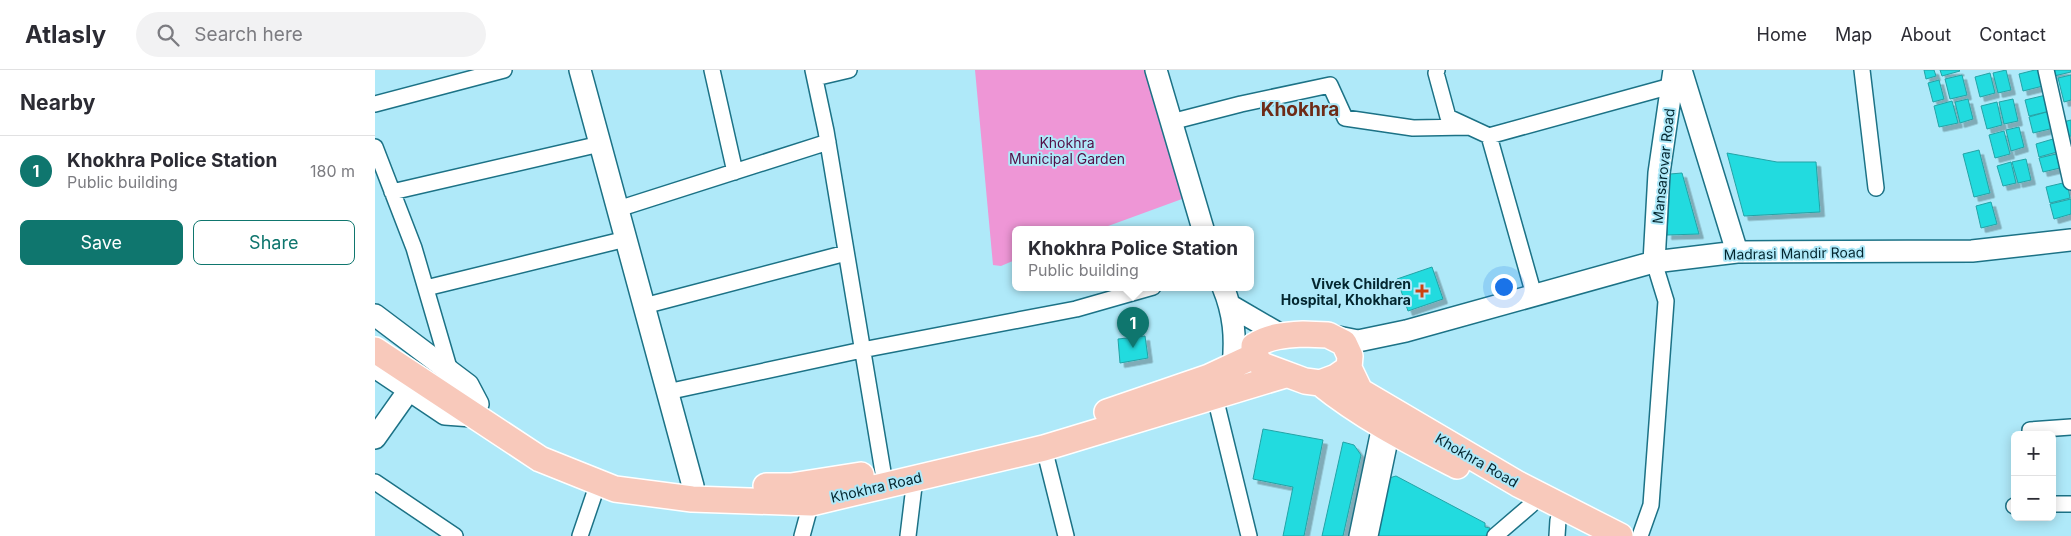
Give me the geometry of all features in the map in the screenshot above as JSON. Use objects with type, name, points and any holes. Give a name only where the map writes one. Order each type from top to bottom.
[{"type":"main road","points":[[375,334],[471,407]]},
{"type":"main road","points":[[1328,335],[1281,335],[1263,340],[1254,346],[1243,361],[1262,365],[1305,381],[1320,383],[1336,377],[1349,362]]},
{"type":"main road","name":"Khokhra Road","points":[[1328,335],[1343,343],[1360,391],[1517,484],[1619,536]]},
{"type":"main road","points":[[375,350],[471,407]]},
{"type":"main road","name":"Khokhra Road","points":[[471,407],[540,459],[615,489],[692,499],[810,493],[915,478],[1044,448],[1212,386],[1243,361]]},
{"type":"main road","name":"Khokhra Road","points":[[471,407],[546,448],[619,476],[693,486],[791,486],[810,493],[883,472],[1040,435],[1212,386],[1285,375]]},
{"type":"main road","name":"Khokhra Road","points":[[1320,383],[1348,405],[1386,428],[1531,505],[1558,528],[1590,536]]},
{"type":"street","points":[[375,104],[503,70]]},
{"type":"street","points":[[580,70],[693,486]]},
{"type":"street","points":[[711,70],[735,172]]},
{"type":"street","points":[[849,70],[814,74],[828,142],[883,472]]},
{"type":"street","points":[[1156,70],[1202,226]]},
{"type":"street","points":[[1437,70],[1436,73],[1448,117],[1489,136],[1675,75],[1737,252]]},
{"type":"street","points":[[1862,70],[1876,188]]},
{"type":"street","points":[[2046,70],[2071,182]]},
{"type":"street","name":"Mansarovar Road","points":[[1654,262],[1659,173],[1675,75]]},
{"type":"street","points":[[1171,122],[1241,104],[1330,85],[1345,118],[1413,128],[1469,127]]},
{"type":"street","points":[[1489,136],[1535,295]]},
{"type":"street","points":[[618,208],[828,142]]},
{"type":"street","points":[[392,192],[600,144]]},
{"type":"street","points":[[375,147],[414,248],[450,371]]},
{"type":"street","points":[[426,288],[626,239]]},
{"type":"street","name":"Madrasi Mandir Road","points":[[1406,330],[1654,262],[1737,252],[1972,251],[2071,240]]},
{"type":"street","points":[[644,306],[846,254]]},
{"type":"street","points":[[1640,536],[1651,505],[1666,301],[1654,262]]},
{"type":"street","points":[[667,392],[862,350],[1076,309],[1139,291]]},
{"type":"street","points":[[1225,291],[1231,306],[1235,344],[1243,361]]},
{"type":"street","points":[[1231,306],[1281,335]]},
{"type":"street","points":[[375,315],[468,385],[471,407],[445,414],[375,367]]},
{"type":"street","points":[[1328,335],[1358,341],[1406,330]]},
{"type":"street","points":[[1349,362],[1406,330]]},
{"type":"street","points":[[1212,386],[1249,536]]},
{"type":"street","points":[[375,438],[409,390]]},
{"type":"street","points":[[2030,430],[2071,427]]},
{"type":"street","points":[[1357,536],[1386,428]]},
{"type":"street","points":[[1370,536],[1386,428]]},
{"type":"street","points":[[1044,448],[1066,536]]},
{"type":"street","points":[[908,536],[915,478]]},
{"type":"street","points":[[375,482],[455,536]]},
{"type":"street","points":[[580,536],[598,482]]},
{"type":"street","points":[[802,536],[810,493]]},
{"type":"street","points":[[2056,504],[2071,504]]},
{"type":"street","points":[[1495,536],[1531,505]]},
{"type":"green space","name":"Khokhra Municipal Garden","points":[[975,70],[1148,70],[1182,199],[1108,226],[1012,226],[1012,261],[1001,266],[993,265]]},
{"type":"building","points":[[1924,70],[1934,70],[1936,76],[1926,79]]},
{"type":"building","points":[[1940,70],[1959,70],[1960,71],[1942,76]]},
{"type":"building","points":[[2006,70],[2011,90],[1998,93],[1993,73]]},
{"type":"building","points":[[2039,70],[2043,86],[2023,91],[2019,74]]},
{"type":"building","points":[[2052,70],[2071,70],[2071,72],[2054,76]]},
{"type":"building","points":[[1990,73],[1995,93],[1980,97],[1975,77]]},
{"type":"building","points":[[1962,75],[1967,95],[1950,99],[1945,79]]},
{"type":"building","points":[[2071,75],[2071,100],[2064,102],[2058,78]]},
{"type":"building","points":[[1939,80],[1944,99],[1933,102],[1928,83]]},
{"type":"building","points":[[2046,95],[2050,111],[2029,116],[2025,100]]},
{"type":"building","points":[[1968,99],[1973,119],[1960,123],[1955,102]]},
{"type":"building","points":[[2013,99],[2018,121],[2004,124],[1999,102]]},
{"type":"building","points":[[1952,101],[1958,123],[1939,127],[1934,106]]},
{"type":"building","points":[[1997,102],[2002,125],[1987,129],[1981,106]]},
{"type":"building","points":[[2050,111],[2054,128],[2033,133],[2029,117]]},
{"type":"building","points":[[2071,120],[2071,136],[2067,137],[2063,122]]},
{"type":"building","points":[[2019,127],[2024,147],[2011,151],[2006,130]]},
{"type":"building","points":[[2004,131],[2010,154],[1995,158],[1989,135]]},
{"type":"building","points":[[2053,139],[2057,152],[2039,157],[2036,144]]},
{"type":"building","points":[[1979,150],[1990,193],[1974,197],[1963,154]]},
{"type":"building","points":[[1727,153],[1777,162],[1816,162],[1820,212],[1744,216]]},
{"type":"building","points":[[2056,154],[2060,168],[2043,172],[2039,158]]},
{"type":"building","points":[[2026,159],[2031,180],[2018,183],[2012,162]]},
{"type":"building","points":[[2011,162],[2016,183],[2003,186],[1997,166]]},
{"type":"building","points":[[1682,173],[1699,234],[1667,235],[1670,174]]},
{"type":"building","points":[[2067,182],[2070,198],[2050,203],[2046,187]]},
{"type":"building","points":[[2071,199],[2071,214],[2054,219],[2050,204]]},
{"type":"building","points":[[1991,202],[1997,224],[1981,228],[1976,206]]},
{"type":"building","points":[[1432,267],[1443,299],[1408,311],[1397,279]]},
{"type":"building","points":[[1145,336],[1148,358],[1120,363],[1118,339]]},
{"type":"building","points":[[1263,429],[1323,440],[1304,536],[1283,536],[1293,487],[1253,479]]},
{"type":"building","points":[[1343,442],[1354,445],[1361,455],[1343,536],[1322,536]]},
{"type":"building","points":[[1396,476],[1485,523],[1485,527],[1490,528],[1486,536],[1373,536],[1389,478]]},
{"type":"place","name":"Vivek Children Hospital, Khokhara","points":[[1422,291]]},
{"type":"place","name":"Khokhra Police Station","points":[[1133,348]]},
{"type":"district","name":"Khokhra","points":[[1300,109]]}]
